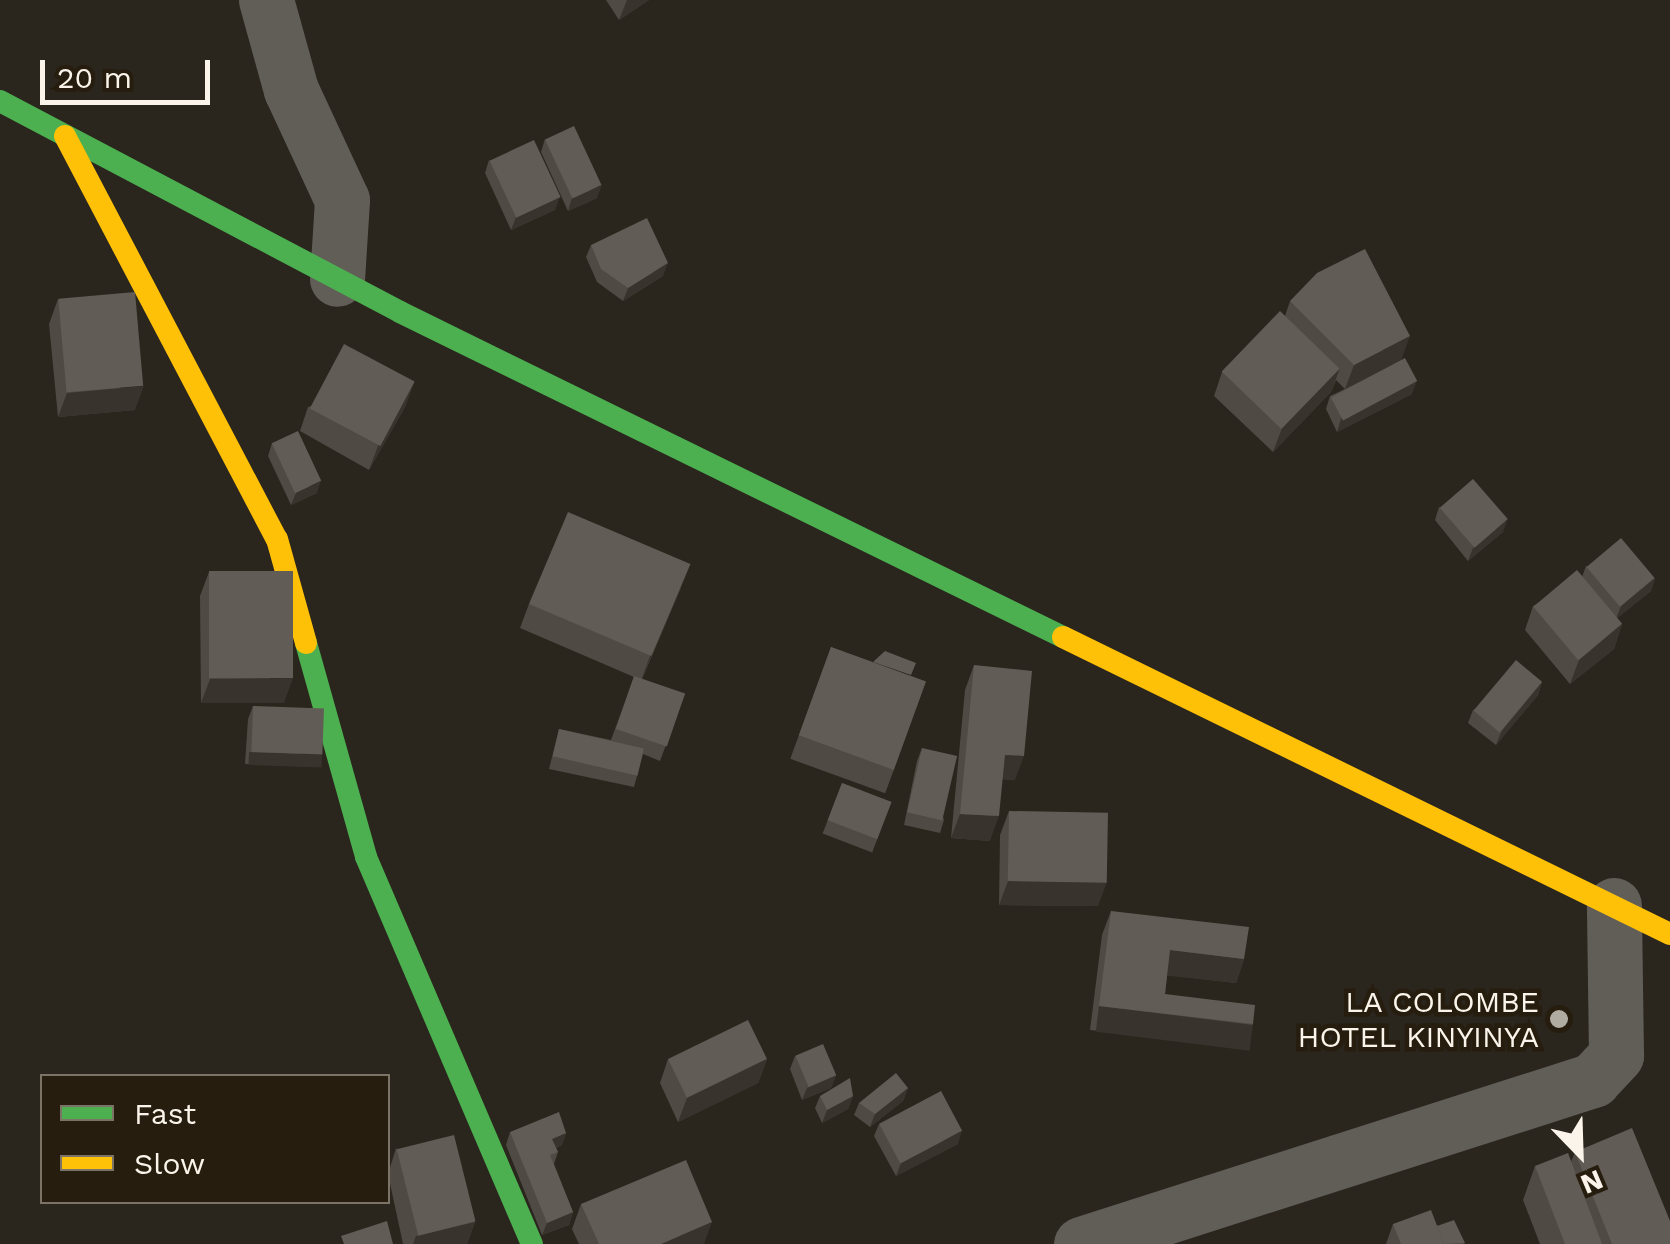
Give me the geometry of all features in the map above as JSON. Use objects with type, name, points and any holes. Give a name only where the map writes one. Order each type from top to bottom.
[{"type":"main road","points":[[0,101],[337,279],[1668,932]]},
{"type":"main road","points":[[65,136],[277,539],[366,857],[532,1244]]},
{"type":"street","points":[[266,0],[291,90],[342,200],[337,279]]},
{"type":"street","points":[[1081,1244],[1593,1080],[1616,1054],[1614,906]]},
{"type":"building","points":[[574,126],[601,185],[572,198],[545,140]]},
{"type":"building","points":[[534,140],[561,197],[516,218],[490,161]]},
{"type":"building","points":[[647,218],[668,263],[628,288],[601,269],[591,245]]},
{"type":"building","points":[[1365,249],[1410,336],[1354,365],[1290,301],[1317,273]]},
{"type":"building","points":[[135,292],[143,386],[66,392],[58,299]]},
{"type":"building","points":[[1280,311],[1340,369],[1281,429],[1222,371]]},
{"type":"building","points":[[344,344],[415,382],[380,446],[310,408]]},
{"type":"building","points":[[1405,358],[1417,381],[1343,420],[1331,397]]},
{"type":"building","points":[[298,431],[321,481],[295,493],[272,443]]},
{"type":"building","points":[[1473,479],[1508,519],[1475,548],[1440,508]]},
{"type":"building","points":[[568,512],[690,564],[651,656],[529,604]]},
{"type":"building","points":[[1621,538],[1654,578],[1620,607],[1587,567]]},
{"type":"building","points":[[1577,570],[1622,624],[1578,660],[1533,607]]},
{"type":"building","points":[[209,571],[293,571],[293,678],[209,678]]},
{"type":"building","points":[[831,647],[926,682],[894,770],[799,735]]},
{"type":"building","points":[[885,651],[916,663],[911,675],[873,662]]},
{"type":"building","points":[[1516,660],[1542,682],[1500,732],[1474,711]]},
{"type":"building","points":[[974,665],[1032,671],[1024,756],[1005,755],[999,816],[960,814]]},
{"type":"building","points":[[634,676],[685,694],[667,747],[616,729]]},
{"type":"building","points":[[253,706],[324,708],[322,754],[251,752]]},
{"type":"building","points":[[559,729],[644,749],[637,776],[553,756]]},
{"type":"building","points":[[922,748],[957,756],[942,820],[907,812]]},
{"type":"building","points":[[842,783],[891,802],[877,839],[828,820]]},
{"type":"building","points":[[1009,811],[1108,813],[1107,883],[1008,881]]},
{"type":"building","points":[[1111,911],[1249,927],[1244,959],[1170,950],[1165,994],[1255,1005],[1253,1024],[1099,1006]]},
{"type":"building","points":[[748,1020],[767,1059],[687,1098],[668,1059]]},
{"type":"building","points":[[823,1044],[836,1075],[809,1087],[795,1056]]},
{"type":"building","points":[[896,1073],[908,1088],[875,1114],[859,1103]]},
{"type":"building","points":[[850,1078],[853,1096],[827,1110],[820,1096]]},
{"type":"building","points":[[941,1091],[962,1131],[900,1164],[879,1124]]},
{"type":"building","points":[[559,1112],[566,1133],[552,1139],[558,1152],[550,1155],[573,1212],[547,1223],[510,1132]]},
{"type":"building","points":[[1632,1128],[1670,1221],[1670,1244],[1612,1244],[1575,1152]]},
{"type":"building","points":[[454,1135],[476,1221],[418,1236],[397,1149]]},
{"type":"building","points":[[1568,1153],[1602,1244],[1565,1244],[1535,1166]]},
{"type":"building","points":[[686,1160],[712,1222],[661,1244],[599,1244],[581,1204]]},
{"type":"building","points":[[1431,1210],[1444,1244],[1401,1244],[1393,1224]]},
{"type":"building","points":[[1454,1220],[1465,1243],[1444,1244],[1437,1226]]},
{"type":"building","points":[[387,1221],[393,1244],[344,1244],[341,1236]]},
{"type":"traffic: fast","points":[[0,101],[400,312],[1063,637]]},
{"type":"traffic: fast","points":[[306,643],[366,857],[532,1244]]},
{"type":"traffic: slow","points":[[65,136],[277,539],[306,643]]},
{"type":"traffic: slow","points":[[1063,637],[1670,934]]},
{"type":"place","name":"LA COLOMBE HOTEL KINYINYA","points":[[1559,1019]]}]
